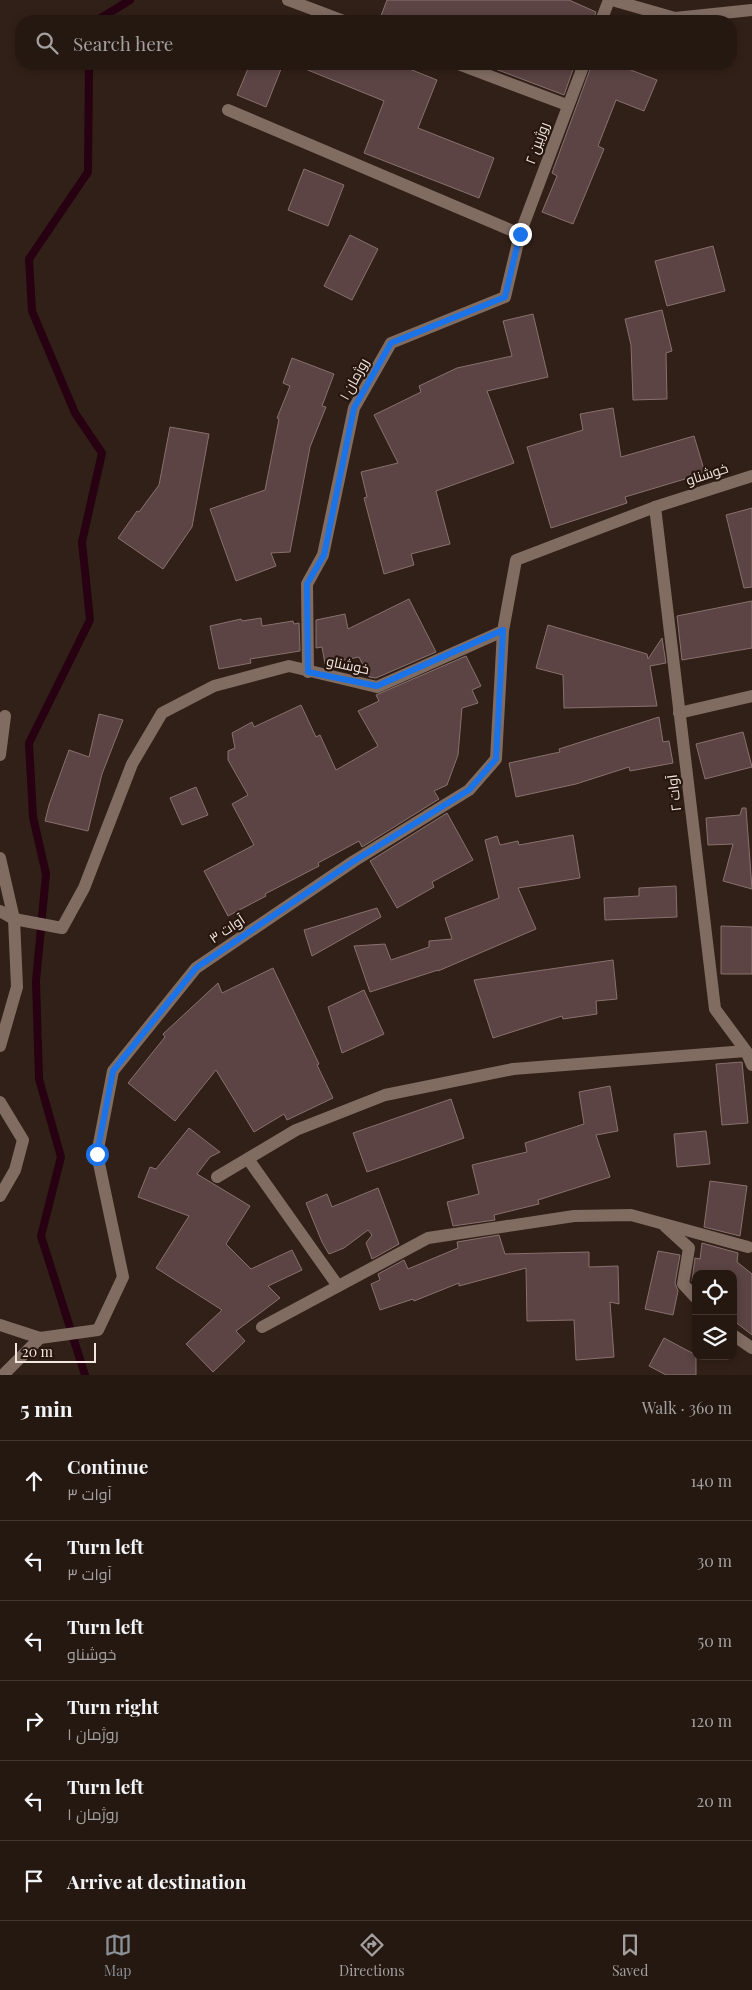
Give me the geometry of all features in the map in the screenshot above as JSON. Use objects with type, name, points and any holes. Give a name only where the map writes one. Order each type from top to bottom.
[{"type":"street","points":[[288,0],[328,15]]},
{"type":"street","points":[[604,15],[611,0],[664,15]]},
{"type":"street","points":[[704,15],[752,10]]},
{"type":"street","points":[[474,70],[567,105]]},
{"type":"street","name":"روژبین ۲","points":[[520,234],[582,70]]},
{"type":"street","points":[[228,110],[520,234]]},
{"type":"street","name":"روژمان ۱","points":[[308,672],[307,584],[324,555],[354,408],[391,343],[505,297],[520,234]]},
{"type":"street","name":"خوشناو","points":[[14,919],[62,928],[84,888],[132,764],[162,713],[214,686],[289,666],[308,672],[377,686],[503,630],[516,560],[655,507],[752,476]]},
{"type":"street","name":"آوات ۲","points":[[655,507],[715,1009],[746,1051],[752,1065]]},
{"type":"street","name":"آوات ۳","points":[[40,1338],[98,1330],[123,1277],[97,1154],[113,1071],[196,968],[354,861],[469,790],[496,759],[503,630]]},
{"type":"street","points":[[679,712],[752,696]]},
{"type":"street","points":[[0,755],[5,716]]},
{"type":"street","points":[[0,858],[14,919],[17,987],[0,1046]]},
{"type":"street","points":[[0,910],[14,919]]},
{"type":"street","points":[[217,1177],[296,1130],[385,1095],[513,1069],[746,1051]]},
{"type":"street","points":[[0,1102],[23,1140],[15,1170],[0,1196]]},
{"type":"street","points":[[248,1159],[338,1286]]},
{"type":"street","points":[[262,1327],[428,1238],[574,1216],[631,1215],[748,1247]]},
{"type":"street","points":[[663,1225],[689,1248],[683,1284],[692,1294]]},
{"type":"street","points":[[0,1325],[40,1338],[3,1375]]},
{"type":"street","points":[[737,1338],[752,1348]]},
{"type":"building","points":[[387,0],[569,0],[596,12],[595,15],[381,15]]},
{"type":"building","points":[[247,70],[281,70],[266,107],[237,95]]},
{"type":"building","points":[[308,70],[412,70],[437,80],[418,128],[494,158],[479,198],[364,153],[384,101]]},
{"type":"building","points":[[498,70],[573,70],[564,95]]},
{"type":"building","points":[[590,70],[631,70],[657,80],[644,111],[616,100],[598,146],[604,149],[573,224],[542,212],[557,176],[552,173]]},
{"type":"building","points":[[304,169],[344,185],[328,226],[288,210]]},
{"type":"building","points":[[350,235],[378,249],[352,300],[324,286]]},
{"type":"building","points":[[713,246],[725,291],[667,306],[655,261]]},
{"type":"building","points":[[662,310],[672,351],[666,353],[667,399],[633,400],[631,345],[625,319]]},
{"type":"building","points":[[533,314],[548,377],[487,391],[514,463],[436,491],[450,544],[411,554],[414,565],[384,574],[364,498],[367,497],[361,472],[398,463],[374,415],[421,392],[419,386],[457,368],[512,356],[503,321]]},
{"type":"building","points":[[292,358],[334,374],[322,406],[326,407],[310,447],[290,552],[271,553],[276,566],[236,581],[210,509],[265,490],[279,419],[277,418],[290,386],[283,383]]},
{"type":"building","points":[[613,408],[621,457],[694,436],[705,473],[625,497],[627,503],[551,528],[527,447],[583,430],[580,414]]},
{"type":"building","points":[[170,427],[209,434],[192,527],[163,569],[118,538],[159,485]]},
{"type":"building","points":[[752,508],[752,587],[744,588],[726,515]]},
{"type":"building","points":[[409,599],[436,652],[376,678],[369,677],[359,657],[325,664],[322,647],[316,648],[316,620],[345,614],[348,629]]},
{"type":"building","points":[[752,601],[752,648],[682,660],[677,616]]},
{"type":"building","points":[[261,618],[262,626],[293,621],[294,624],[299,623],[300,651],[250,659],[251,663],[219,669],[210,626],[241,619],[242,621]]},
{"type":"building","points":[[548,625],[647,654],[648,659],[662,638],[666,663],[650,666],[657,706],[564,708],[563,675],[536,668]]},
{"type":"building","points":[[466,656],[481,686],[472,690],[478,703],[462,708],[458,755],[447,785],[434,791],[439,799],[362,847],[359,841],[318,863],[319,866],[228,916],[204,871],[254,845],[232,804],[248,795],[228,760],[228,751],[235,748],[232,733],[252,722],[254,727],[301,705],[316,737],[320,735],[336,770],[378,746],[358,711],[379,701],[376,695]]},
{"type":"building","points":[[99,714],[123,720],[102,774],[88,831],[45,821],[69,750],[89,757]]},
{"type":"building","points":[[659,717],[663,742],[669,741],[673,763],[630,771],[629,767],[576,784],[516,797],[509,763],[560,752],[559,749]]},
{"type":"building","points":[[743,732],[752,767],[705,779],[696,744]]},
{"type":"building","points":[[196,787],[208,815],[182,825],[170,798]]},
{"type":"building","points":[[742,808],[746,808],[752,889],[723,881],[733,844],[708,845],[706,818],[740,815]]},
{"type":"building","points":[[447,813],[473,860],[432,882],[434,887],[397,908],[370,861]]},
{"type":"building","points":[[573,835],[580,878],[518,888],[536,929],[438,971],[370,992],[354,946],[385,944],[391,960],[429,947],[429,941],[452,939],[445,918],[499,898],[485,840],[497,836],[500,845],[518,841],[519,845]]},
{"type":"building","points":[[676,886],[677,917],[605,920],[604,898],[639,896],[639,888]]},
{"type":"building","points":[[377,908],[381,917],[312,956],[304,930]]},
{"type":"building","points":[[721,926],[752,927],[752,974],[721,974]]},
{"type":"building","points":[[613,960],[617,999],[596,1001],[597,1014],[563,1019],[562,1016],[493,1038],[474,980]]},
{"type":"building","points":[[273,968],[319,1064],[317,1065],[333,1098],[287,1120],[284,1114],[254,1132],[216,1070],[175,1121],[128,1083],[165,1037],[163,1034],[218,983],[222,993]]},
{"type":"building","points":[[364,990],[384,1034],[342,1053],[328,1007]]},
{"type":"building","points":[[742,1062],[748,1123],[722,1125],[716,1064]]},
{"type":"building","points":[[610,1086],[618,1131],[596,1135],[610,1177],[538,1200],[539,1204],[494,1215],[495,1220],[453,1226],[447,1202],[479,1194],[472,1165],[527,1152],[525,1143],[584,1124],[579,1092]]},
{"type":"building","points":[[451,1099],[464,1138],[367,1172],[353,1133]]},
{"type":"building","points":[[189,1128],[220,1152],[210,1157],[197,1174],[250,1206],[226,1244],[251,1269],[292,1250],[302,1270],[268,1286],[280,1298],[236,1331],[245,1341],[213,1372],[186,1344],[222,1310],[156,1268],[189,1216],[138,1197],[150,1167],[156,1169]]},
{"type":"building","points":[[706,1131],[710,1164],[677,1167],[674,1134]]},
{"type":"building","points":[[710,1181],[747,1186],[740,1236],[704,1227]]},
{"type":"building","points":[[378,1188],[399,1244],[372,1259],[366,1243],[372,1235],[368,1230],[344,1248],[329,1254],[306,1203],[327,1194],[332,1207]]},
{"type":"building","points":[[499,1235],[505,1254],[589,1252],[589,1267],[618,1266],[619,1304],[610,1302],[614,1357],[576,1360],[574,1320],[527,1321],[526,1268],[459,1286],[459,1283],[414,1301],[413,1299],[380,1310],[371,1284],[380,1280],[378,1274],[404,1260],[408,1269],[458,1248],[457,1242]]},
{"type":"building","points":[[702,1243],[738,1253],[737,1262],[752,1274],[752,1335],[737,1323],[737,1270],[693,1270],[695,1258],[700,1259]]},
{"type":"building","points":[[658,1251],[680,1255],[675,1283],[678,1291],[673,1315],[645,1309]]},
{"type":"building","points":[[664,1338],[692,1353],[692,1360],[696,1360],[696,1375],[666,1375],[649,1366]]},
{"type":"waterway","points":[[106,15],[130,0]]},
{"type":"waterway","points":[[85,1375],[41,1236],[61,1157],[39,1079],[36,981],[46,874],[33,817],[29,743],[90,620],[82,542],[102,453],[75,413],[32,311],[29,259],[88,172],[89,70]]},
{"type":"route","points":[[97,1154],[113,1071],[196,968],[354,861],[469,790],[496,759],[503,630],[377,686],[308,672],[307,584],[324,555],[354,408],[391,343],[505,297],[520,234]]}]
